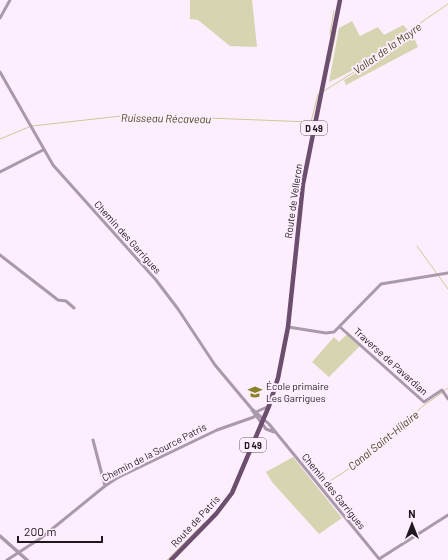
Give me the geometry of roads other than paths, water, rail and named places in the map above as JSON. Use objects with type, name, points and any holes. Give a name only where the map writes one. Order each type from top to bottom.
[{"type":"main road","name":"Route de Velleron","points":[[269,406],[280,373],[288,328],[303,184],[340,0]]},
{"type":"main road","name":"Route de Patris","points":[[171,560],[226,503],[237,484],[269,406]]},
{"type":"street","points":[[0,18],[10,0]]},
{"type":"street","name":"Chemin des Garrigues","points":[[0,72],[43,150],[53,165],[156,280],[178,309],[215,365],[262,421],[275,433],[379,559]]},
{"type":"street","points":[[0,172],[43,150]]},
{"type":"street","points":[[0,255],[58,300],[66,301],[74,308]]},
{"type":"street","points":[[288,328],[326,333],[334,332],[381,284],[448,273]]},
{"type":"street","name":"Traverse de Pavardian","points":[[340,327],[424,402],[442,390],[448,400]]},
{"type":"street","points":[[256,414],[269,406]]},
{"type":"street","name":"Chemin de la Source Patris","points":[[7,560],[40,538],[105,486],[217,430],[256,414]]},
{"type":"street","name":"Chemin des Garrigues","points":[[262,421],[266,429],[275,433]]},
{"type":"street","points":[[258,431],[266,429]]},
{"type":"street","points":[[94,440],[105,486]]},
{"type":"street","points":[[379,559],[448,515]]},
{"type":"street","points":[[0,536],[17,553],[27,560]]},
{"type":"waterway","name":"Vallat de la Mayre","points":[[324,91],[373,60],[410,30],[448,4]]},
{"type":"waterway","points":[[330,34],[334,11]]},
{"type":"waterway","points":[[330,62],[336,31]]},
{"type":"waterway","name":"Ruisseau Récaveau","points":[[32,126],[130,115],[311,122],[318,94]]},
{"type":"waterway","name":"Ruisseau Récaveau","points":[[0,139],[29,127]]},
{"type":"waterway","points":[[417,246],[448,289]]},
{"type":"waterway","name":"Canal Saint-Hilaire","points":[[444,391],[448,388]]},
{"type":"waterway","name":"Canal Saint-Hilaire","points":[[322,486],[355,465],[362,455],[373,449],[423,406],[443,392]]},
{"type":"waterway","points":[[210,517],[215,512]]},
{"type":"waterway","points":[[167,560],[204,523]]},
{"type":"place","name":"École primaire Les Garrigues","points":[[255,392]]}]
